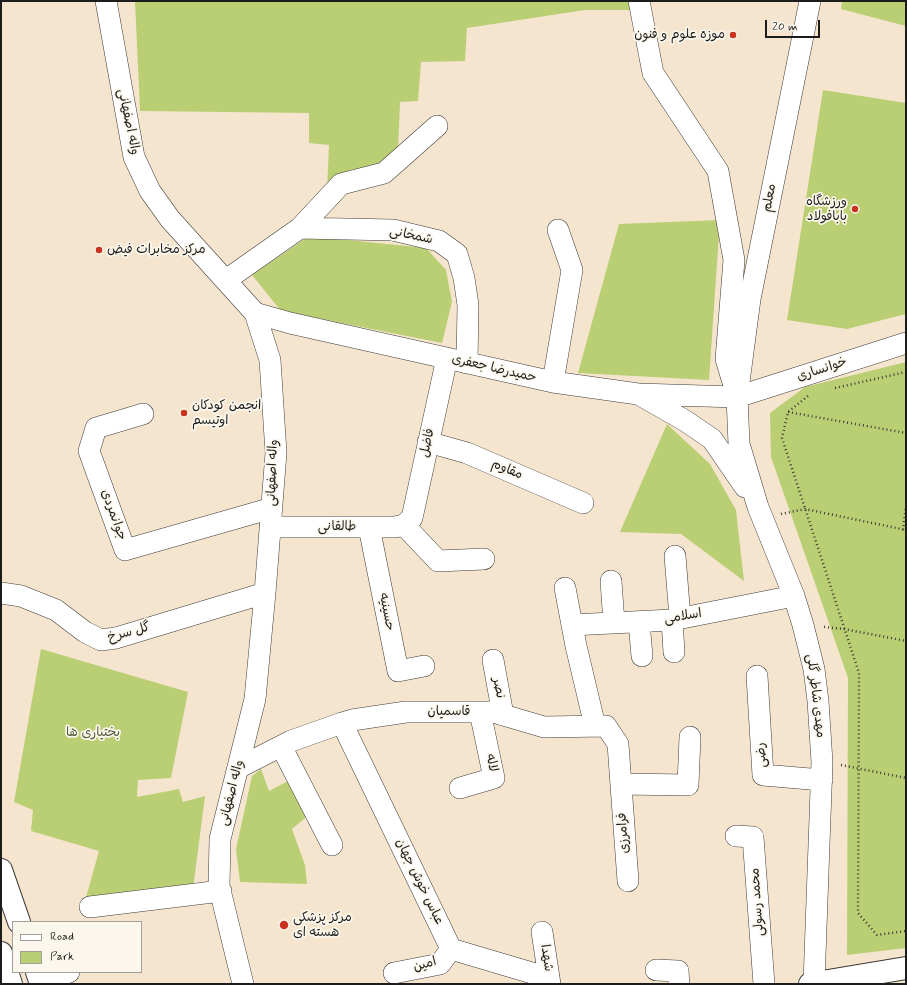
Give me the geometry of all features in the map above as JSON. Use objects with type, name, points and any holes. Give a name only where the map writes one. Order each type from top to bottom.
[{"type":"main road","points":[[2,879],[18,921]]},
{"type":"main road","points":[[1,923],[8,920],[16,921]]},
{"type":"main road","points":[[1,953],[11,984]]},
{"type":"main road","points":[[812,983],[906,968]]},
{"type":"street","name":"واله اصفهانی","points":[[106,1],[134,157],[150,190],[170,219],[255,313],[270,360],[276,453],[255,699],[220,839],[220,886],[243,984]]},
{"type":"street","points":[[639,1],[653,73],[718,171],[734,260],[726,359],[738,397]]},
{"type":"street","name":"معلم","points":[[738,397],[750,299],[810,1]]},
{"type":"street","points":[[226,280],[300,228],[341,184],[384,173],[438,126]]},
{"type":"street","name":"شمخانی","points":[[300,228],[393,230],[438,241],[457,254],[464,278],[468,305],[467,363]]},
{"type":"street","points":[[553,382],[572,270],[558,230]]},
{"type":"street","name":"حمیدرضا جعفری","points":[[255,313],[290,323],[553,382],[638,394],[738,397]]},
{"type":"street","name":"خوانساری","points":[[738,397],[906,343]]},
{"type":"street","name":"فاضل","points":[[404,525],[412,518],[447,358]]},
{"type":"street","points":[[638,394],[684,420],[712,439],[733,469],[760,513]]},
{"type":"street","name":"مهدی شاطر گلی","points":[[738,397],[739,444],[760,513],[794,596],[814,669],[818,701],[822,771],[812,983]]},
{"type":"street","name":"جوانمردی","points":[[143,414],[96,428],[89,451],[126,550],[271,518]]},
{"type":"street","name":"مقاوم","points":[[428,442],[467,453],[583,503]]},
{"type":"street","name":"طالقانی","points":[[271,518],[369,527],[395,527],[404,525]]},
{"type":"street","points":[[404,525],[438,561],[484,558]]},
{"type":"street","name":"حسینیه","points":[[369,527],[398,671],[424,666]]},
{"type":"street","points":[[674,652],[676,619],[675,556]]},
{"type":"street","points":[[611,581],[614,623]]},
{"type":"street","points":[[565,588],[576,646],[595,726]]},
{"type":"street","name":"گل سرخ","points":[[1,593],[21,596],[56,610],[84,632],[101,640],[116,638],[265,592]]},
{"type":"street","name":"اسلامی","points":[[572,625],[676,619],[794,596]]},
{"type":"street","points":[[639,622],[642,656]]},
{"type":"street","name":"نصر","points":[[493,660],[503,715]]},
{"type":"street","name":"رضی","points":[[757,676],[763,775],[822,771]]},
{"type":"street","name":"قاسمیان","points":[[238,768],[292,740],[352,720],[406,712],[494,712],[544,727],[606,726],[618,744],[621,784]]},
{"type":"street","name":"لاله","points":[[460,788],[494,778],[480,712]]},
{"type":"street","name":"عباس خوش جهان","points":[[342,723],[451,949]]},
{"type":"street","points":[[621,784],[688,785],[690,737]]},
{"type":"street","points":[[281,746],[332,845]]},
{"type":"street","name":"فرامرزی","points":[[621,784],[628,881]]},
{"type":"street","name":"محمد رسولی","points":[[736,836],[753,837],[764,984]]},
{"type":"street","points":[[90,907],[221,891]]},
{"type":"street","name":"شهدا","points":[[542,932],[549,981]]},
{"type":"street","points":[[451,949],[549,981]]},
{"type":"street","name":"امین","points":[[394,974],[440,964],[451,949]]},
{"type":"street","points":[[656,970],[678,971],[679,984]]},
{"type":"street","points":[[39,979],[65,973]]},
{"type":"path","points":[[834,388],[906,372]]},
{"type":"path","points":[[812,393],[788,412],[782,438],[859,673],[858,913],[877,935],[906,931]]},
{"type":"path","points":[[788,412],[906,433]]},
{"type":"path","points":[[760,513],[806,509],[904,530],[906,506]]},
{"type":"path","points":[[803,625],[844,629],[906,641]]},
{"type":"path","points":[[822,771],[858,769],[906,778]]},
{"type":"green space","points":[[135,1],[633,1],[630,10],[585,10],[467,28],[465,61],[421,62],[418,101],[400,102],[398,150],[381,165],[350,170],[327,190],[329,145],[309,143],[309,113],[140,111]]},
{"type":"green space","points":[[842,1],[906,1],[906,26],[841,9]]},
{"type":"green space","name":"ورزشگاه بابافولاد","points":[[823,90],[906,103],[906,314],[847,329],[787,320]]},
{"type":"green space","points":[[720,220],[709,380],[578,373],[619,224]]},
{"type":"green space","points":[[309,236],[426,248],[446,270],[452,302],[442,343],[281,311],[252,275]]},
{"type":"green space","points":[[906,362],[906,948],[847,955],[848,678],[771,457],[770,413],[805,387]]},
{"type":"green space","points":[[667,424],[710,464],[736,510],[744,581],[681,534],[620,532]]},
{"type":"green space","name":"بختیاری ها","points":[[41,649],[188,692],[171,778],[138,780],[137,797],[179,789],[183,802],[205,796],[193,889],[85,901],[99,851],[31,831],[33,810],[14,802]]},
{"type":"green space","points":[[261,769],[269,791],[292,779],[310,814],[292,829],[305,865],[307,884],[240,882],[236,849],[252,776]]},
{"type":"place","name":"موزه علوم و فنون","points":[[733,35]]},
{"type":"place","name":"ورزشگاه بابافولاد","points":[[855,209]]},
{"type":"place","name":"مرکز مخابرات فیض","points":[[99,250]]},
{"type":"place","name":"انجمن کودکان اوتیسم","points":[[184,413]]},
{"type":"place","name":"مرکز پزشکی هسته ای","points":[[284,925]]}]
